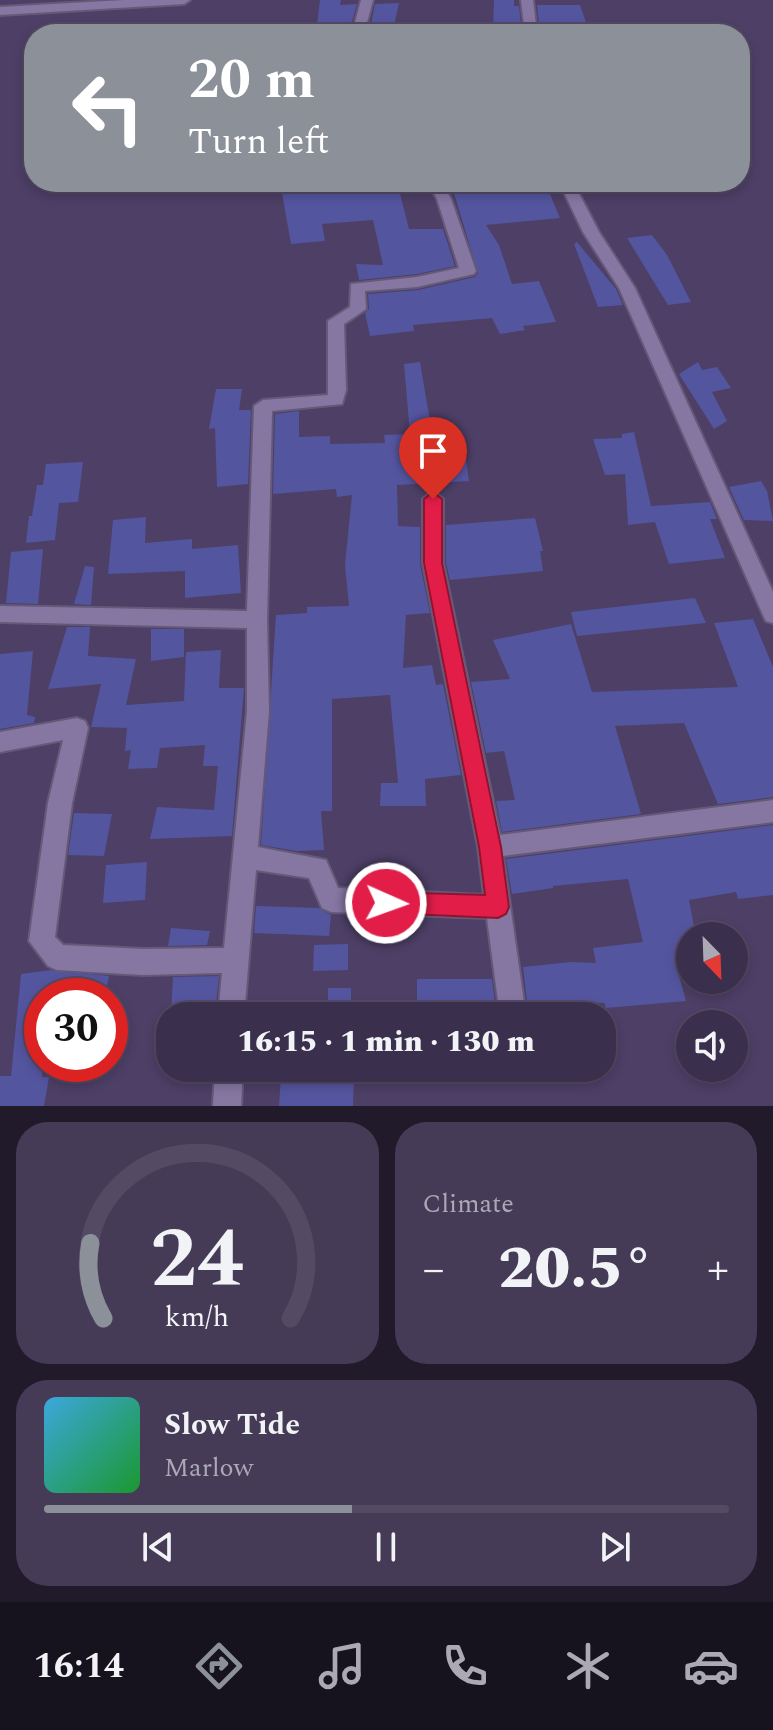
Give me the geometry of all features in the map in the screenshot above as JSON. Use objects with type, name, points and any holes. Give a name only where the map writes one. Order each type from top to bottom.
[{"type":"street","points":[[0,11],[184,0]]},
{"type":"street","points":[[361,24],[367,0]]},
{"type":"street","points":[[527,0],[530,24]]},
{"type":"street","points":[[232,1002],[258,711],[257,620],[263,406],[336,400],[340,381],[333,334],[336,321],[358,309],[357,287],[417,282],[468,271],[440,192]]},
{"type":"street","points":[[571,192],[591,232],[627,288],[773,615]]},
{"type":"street","points":[[433,499],[433,563],[490,847],[511,1002]]},
{"type":"street","points":[[0,614],[257,620]]},
{"type":"street","points":[[0,742],[77,728],[60,803],[42,941],[57,957],[143,962],[235,960]]},
{"type":"street","points":[[490,847],[773,811]]},
{"type":"street","points":[[247,857],[317,868],[331,900],[498,907]]},
{"type":"street","points":[[227,1106],[228,1082]]},
{"type":"building","points":[[320,0],[341,0],[340,5],[357,4],[351,24],[317,24]]},
{"type":"building","points":[[494,0],[514,0],[514,6],[519,6],[521,24],[493,24]]},
{"type":"building","points":[[399,3],[394,24],[371,24],[375,4]]},
{"type":"building","points":[[537,5],[580,5],[587,24],[539,24]]},
{"type":"building","points":[[282,192],[400,192],[409,229],[443,229],[455,266],[417,274],[359,280],[356,264],[383,265],[373,220],[322,224],[325,241],[291,244]]},
{"type":"building","points":[[454,192],[549,192],[560,218],[486,225],[499,245],[512,284],[539,281],[556,322],[523,326],[525,330],[500,334],[492,318],[413,325],[414,331],[370,336],[365,313],[369,309],[368,294],[418,290],[475,277],[478,273]]},
{"type":"building","points":[[652,235],[667,255],[691,302],[668,305],[627,238]]},
{"type":"building","points":[[577,242],[616,289],[623,305],[598,307],[574,244]]},
{"type":"building","points":[[420,362],[437,462],[466,460],[469,481],[397,485],[398,526],[420,527],[420,564],[430,613],[406,615],[403,668],[432,665],[436,685],[443,684],[461,775],[425,779],[426,806],[380,806],[381,783],[398,783],[390,695],[332,699],[332,811],[321,811],[324,850],[297,851],[261,845],[276,615],[307,613],[307,607],[349,606],[345,565],[352,495],[337,497],[336,489],[273,494],[275,414],[299,411],[299,437],[330,436],[330,444],[385,443],[384,435],[410,434],[404,364]]},
{"type":"building","points":[[698,362],[702,370],[717,367],[731,388],[712,392],[727,421],[714,429],[679,374]]},
{"type":"building","points":[[216,389],[242,389],[239,410],[251,410],[248,484],[217,487],[215,428],[209,429]]},
{"type":"building","points":[[634,432],[651,506],[710,502],[717,519],[710,519],[725,558],[669,564],[655,522],[628,525],[625,474],[605,475],[593,439],[622,438],[622,434]]},
{"type":"building","points":[[83,462],[78,502],[59,503],[55,540],[26,543],[29,516],[32,516],[37,485],[43,485],[46,464]]},
{"type":"building","points":[[761,481],[767,491],[773,521],[744,520],[729,487]]},
{"type":"building","points":[[146,517],[145,543],[192,539],[192,549],[238,545],[241,593],[185,598],[185,571],[108,574],[113,520]]},
{"type":"building","points":[[535,518],[543,551],[540,551],[543,571],[450,580],[446,563],[446,525]]},
{"type":"building","points":[[43,549],[38,604],[6,603],[11,552]]},
{"type":"building","points":[[85,566],[94,567],[91,605],[74,604]]},
{"type":"building","points":[[695,598],[706,623],[577,636],[571,612]]},
{"type":"building","points":[[753,619],[773,667],[773,797],[718,804],[684,723],[615,726],[641,814],[502,832],[496,801],[515,800],[504,751],[486,753],[471,682],[510,679],[493,640],[571,624],[592,692],[738,687],[714,623]]},
{"type":"building","points":[[67,627],[90,627],[88,656],[136,659],[126,705],[184,701],[186,652],[221,650],[219,688],[244,688],[232,836],[150,839],[157,807],[214,810],[218,766],[203,766],[205,745],[160,748],[157,768],[128,769],[131,750],[125,751],[127,728],[91,727],[101,684],[48,689]]},
{"type":"building","points":[[151,629],[184,629],[184,657],[151,661]]},
{"type":"building","points":[[33,651],[27,715],[35,717],[34,723],[0,729],[0,654]]},
{"type":"building","points":[[74,813],[112,814],[104,856],[68,855]]},
{"type":"building","points":[[773,825],[773,895],[738,899],[736,892],[689,900],[693,922],[676,922],[674,958],[676,994],[684,994],[686,1001],[616,1007],[616,1002],[527,1002],[523,967],[596,963],[593,948],[643,942],[628,879],[553,886],[512,894],[506,859]]},
{"type":"building","points":[[147,862],[145,900],[103,903],[106,865]]},
{"type":"building","points":[[256,906],[319,908],[331,915],[329,936],[254,933]]},
{"type":"building","points":[[171,928],[210,931],[207,945],[168,946]]},
{"type":"building","points":[[348,944],[348,970],[313,971],[314,945]]},
{"type":"building","points":[[51,970],[109,976],[24,978],[24,1082],[48,1082],[44,1106],[0,1106],[0,1076],[11,1076],[21,974]]},
{"type":"building","points":[[219,976],[216,1002],[172,1002],[173,977]]},
{"type":"building","points":[[417,979],[492,979],[495,1002],[417,1002]]},
{"type":"building","points":[[328,988],[351,988],[351,1002],[328,1002]]},
{"type":"building","points":[[281,1082],[354,1082],[353,1106],[279,1106]]},
{"type":"route","points":[[386,903],[498,907],[490,847],[433,563],[433,499]]}]
